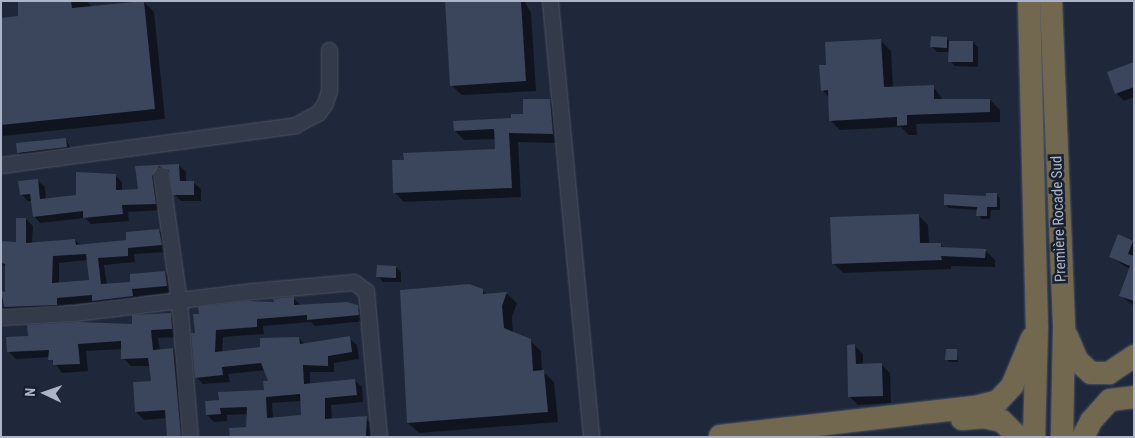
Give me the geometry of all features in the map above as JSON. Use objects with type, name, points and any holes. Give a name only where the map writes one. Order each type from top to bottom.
[{"type":"highway","name":"Première Rocade Sud","points":[[1029,1],[1037,326],[1034,437]]},
{"type":"highway","name":"Première Rocade Sud","points":[[1051,1],[1064,330],[1062,437]]},
{"type":"highway","points":[[720,436],[976,407],[998,401],[1012,386],[1037,326]]},
{"type":"highway","points":[[1064,330],[1077,360],[1090,373],[1109,373],[1134,356]]},
{"type":"highway","points":[[1083,437],[1090,421],[1110,400],[1134,397]]},
{"type":"highway","points":[[797,437],[983,416],[1002,421],[1018,437]]},
{"type":"street","points":[[550,1],[591,437]]},
{"type":"street","points":[[1,165],[295,125],[318,113],[325,103],[329,91],[329,50]]},
{"type":"street","points":[[161,175],[180,301],[190,437]]},
{"type":"street","points":[[1,317],[74,314],[343,281],[360,285],[366,291],[379,437]]},
{"type":"building","points":[[18,1],[71,1],[72,8],[144,1],[155,109],[1,125],[1,18],[18,16]]},
{"type":"building","points":[[445,1],[521,1],[526,81],[450,86]]},
{"type":"building","points":[[931,36],[947,37],[947,48],[930,47]]},
{"type":"building","points":[[881,39],[884,87],[934,85],[934,99],[990,99],[990,112],[907,115],[907,125],[897,126],[897,117],[829,121],[828,90],[821,91],[819,65],[826,65],[825,42]]},
{"type":"building","points":[[949,41],[973,41],[973,62],[948,62]]},
{"type":"building","points":[[1134,62],[1134,87],[1115,94],[1107,72]]},
{"type":"building","points":[[523,99],[550,99],[553,134],[509,133],[512,188],[393,193],[392,160],[404,160],[403,153],[495,149],[494,129],[454,131],[453,121],[511,118],[511,114],[523,114]]},
{"type":"building","points":[[66,138],[67,147],[17,153],[16,143]]},
{"type":"building","points":[[179,164],[180,181],[194,181],[194,195],[173,195],[169,170],[159,166],[152,176],[156,204],[122,205],[123,214],[83,218],[83,211],[33,217],[30,194],[20,195],[18,181],[38,179],[40,199],[76,195],[76,172],[116,174],[116,190],[138,189],[135,166]]},
{"type":"building","points":[[986,193],[997,193],[997,207],[987,207],[987,216],[976,216],[977,207],[944,205],[944,194],[986,196]]},
{"type":"building","points":[[919,214],[920,243],[941,243],[941,247],[986,249],[985,258],[941,256],[942,260],[832,264],[830,217]]},
{"type":"building","points":[[16,218],[26,218],[26,243],[75,239],[76,245],[126,240],[126,232],[159,229],[162,245],[128,248],[128,256],[98,258],[101,284],[130,282],[130,274],[165,271],[167,286],[132,289],[133,296],[92,301],[92,295],[57,298],[57,305],[4,307],[1,291],[5,292],[5,264],[1,263],[1,241],[16,242]],"holes":[[[86,254],[89,280],[52,283],[53,256]]]},
{"type":"building","points":[[1118,234],[1133,241],[1128,254],[1134,256],[1134,301],[1119,296],[1130,266],[1109,257]]},
{"type":"building","points":[[377,265],[396,266],[396,278],[376,277]]},
{"type":"building","points":[[469,284],[483,289],[483,294],[507,292],[502,306],[504,328],[531,339],[533,371],[544,370],[548,412],[407,423],[400,290]]},
{"type":"building","points":[[294,297],[294,305],[347,302],[358,305],[359,315],[307,320],[307,315],[257,319],[257,327],[216,330],[215,352],[260,347],[260,338],[299,337],[300,344],[350,336],[352,352],[328,356],[328,366],[303,365],[304,384],[355,379],[357,395],[325,398],[325,419],[367,416],[366,437],[230,437],[229,428],[246,427],[247,407],[220,408],[221,414],[206,415],[205,401],[219,400],[218,392],[264,390],[263,381],[268,381],[261,363],[222,367],[223,375],[195,378],[191,333],[195,333],[193,314],[199,314],[198,307],[248,301],[274,302],[273,299]],"holes":[[[300,394],[301,415],[267,418],[266,397]]]},
{"type":"building","points":[[171,313],[172,329],[151,330],[153,350],[173,348],[181,437],[167,437],[165,410],[135,412],[133,382],[151,381],[148,358],[121,359],[121,341],[78,344],[80,364],[53,365],[53,360],[48,360],[49,350],[7,352],[6,337],[28,336],[27,325],[80,322],[132,324],[132,315]]},
{"type":"building","points":[[855,344],[856,364],[882,363],[883,396],[848,397],[847,345]]},
{"type":"building","points":[[946,349],[957,349],[957,360],[945,360]]}]
